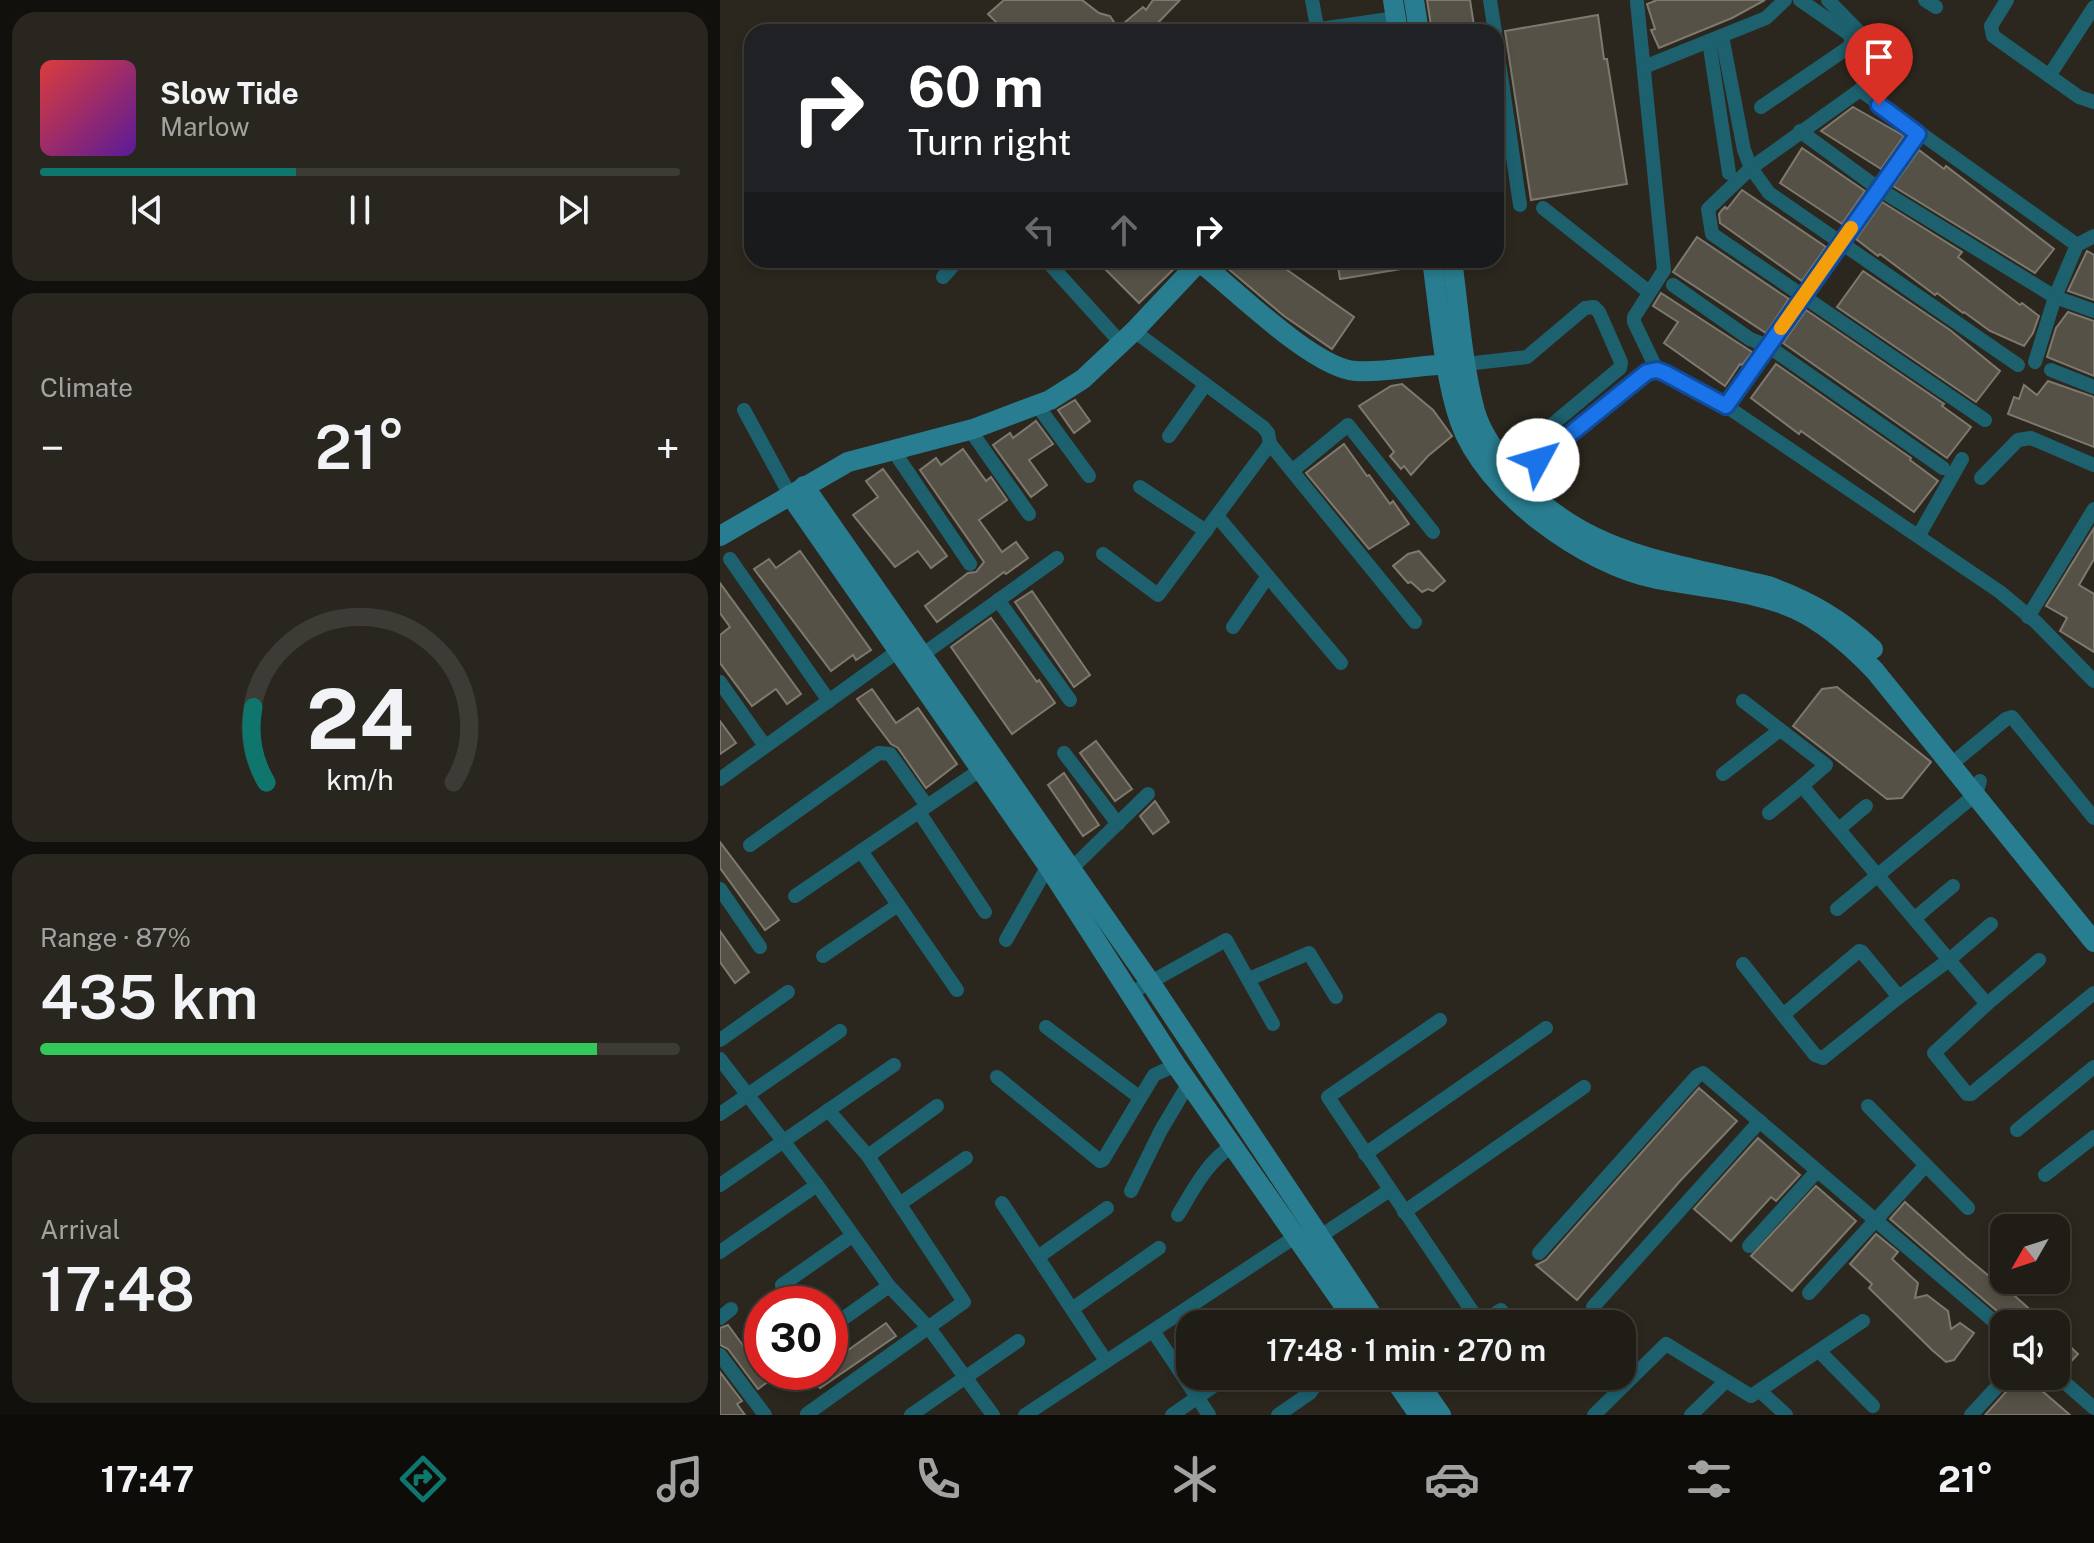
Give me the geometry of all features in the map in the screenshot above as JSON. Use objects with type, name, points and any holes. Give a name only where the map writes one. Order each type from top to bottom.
[{"type":"street","points":[[1312,0],[1316,24]]},
{"type":"street","points":[[1414,0],[1418,24]]},
{"type":"street","points":[[1490,0],[1494,24]]},
{"type":"street","points":[[1644,67],[1766,18],[1785,0]]},
{"type":"street","points":[[1761,107],[1849,47],[1852,41],[1849,34],[1800,0]]},
{"type":"street","points":[[1828,0],[1870,43],[1880,62],[1860,90],[1751,168],[1708,209],[1712,234],[1985,420]]},
{"type":"street","points":[[2007,0],[1990,31],[2079,97],[2094,102]]},
{"type":"street","points":[[1637,2],[1664,266],[1663,273],[1635,312],[1634,322],[1657,370],[1726,406],[2000,592],[2087,664],[2094,681]]},
{"type":"street","points":[[2049,76],[2094,7]]},
{"type":"street","points":[[1352,24],[1396,17]]},
{"type":"street","points":[[1716,38],[1744,150],[1751,168],[1769,193],[2018,365]]},
{"type":"street","points":[[1716,38],[1729,173]]},
{"type":"street","points":[[1860,90],[2077,245]]},
{"type":"street","points":[[1504,114],[1520,205]]},
{"type":"street","points":[[1800,131],[1879,189],[2055,297],[2094,311]]},
{"type":"street","points":[[1726,406],[1918,134]]},
{"type":"street","points":[[1543,208],[1649,292]]},
{"type":"street","points":[[2035,362],[2055,297],[2077,245],[2094,236]]},
{"type":"street","points":[[943,277],[951,268]]},
{"type":"street","points":[[1054,268],[1127,337],[1205,385],[1263,427],[1270,444],[1415,622]]},
{"type":"street","points":[[720,536],[848,462],[970,430],[1037,405],[1083,379],[1127,337],[1190,268]]},
{"type":"street","points":[[1207,268],[1311,353],[1335,366],[1355,371],[1527,357],[1585,308],[1594,307],[1621,362],[1620,368],[1524,448]]},
{"type":"street","points":[[1434,268],[1457,364],[1491,445],[1510,483],[1561,537],[1614,566],[1654,578],[1774,601],[1802,612],[1824,626],[1851,646],[1875,671],[2094,921]]},
{"type":"street","points":[[1452,268],[1457,364]]},
{"type":"street","points":[[1673,285],[1750,339],[1768,346],[1943,468]]},
{"type":"street","points":[[1510,483],[1647,372],[1657,370]]},
{"type":"street","points":[[2051,370],[2094,387]]},
{"type":"street","points":[[1169,436],[1205,385]]},
{"type":"street","points":[[1037,405],[1089,476]]},
{"type":"street","points":[[744,410],[988,765],[1071,869],[1150,982],[1369,1310]]},
{"type":"street","points":[[1292,471],[1348,425],[1433,532]]},
{"type":"street","points":[[970,430],[1029,514]]},
{"type":"street","points":[[1981,478],[2018,440],[2024,438],[2031,438],[2094,465]]},
{"type":"street","points":[[1103,554],[1158,595],[1270,444]]},
{"type":"street","points":[[893,450],[970,564]]},
{"type":"street","points":[[1919,535],[1962,459]]},
{"type":"street","points":[[1510,483],[1603,543],[1630,553],[1768,586],[1820,607],[1848,625],[1875,651],[1960,757],[1978,788],[2094,942]]},
{"type":"street","points":[[1140,487],[1206,531]]},
{"type":"street","points":[[2028,617],[2094,509]]},
{"type":"street","points":[[1217,516],[1341,663]]},
{"type":"street","points":[[720,779],[829,701],[998,600],[1057,558]]},
{"type":"street","points":[[730,559],[829,701]]},
{"type":"street","points":[[1233,627],[1268,576]]},
{"type":"street","points":[[998,600],[1070,700]]},
{"type":"street","points":[[720,682],[765,746]]},
{"type":"street","points":[[1743,701],[1826,765],[1769,813]]},
{"type":"street","points":[[1960,757],[2012,717],[2094,818]]},
{"type":"street","points":[[1723,774],[1780,730]]},
{"type":"street","points":[[750,845],[879,753],[890,754],[985,912]]},
{"type":"street","points":[[1064,753],[1118,824]]},
{"type":"street","points":[[795,896],[988,765]]},
{"type":"street","points":[[988,765],[1048,866],[1176,1065],[1342,1310]]},
{"type":"street","points":[[1802,786],[1987,1004]]},
{"type":"street","points":[[1837,909],[1978,788]]},
{"type":"street","points":[[1071,869],[1148,794]]},
{"type":"street","points":[[1839,829],[1866,806]]},
{"type":"street","points":[[861,851],[957,990]]},
{"type":"street","points":[[1006,940],[1048,866]]},
{"type":"street","points":[[1915,918],[1953,886]]},
{"type":"street","points":[[720,889],[760,947]]},
{"type":"street","points":[[823,956],[898,905]]},
{"type":"street","points":[[1743,964],[1815,1055],[1823,1058],[1991,924]]},
{"type":"street","points":[[1131,993],[1225,940],[1273,1024]]},
{"type":"street","points":[[1783,1015],[1859,951],[1899,997]]},
{"type":"street","points":[[1249,979],[1309,953],[1336,997]]},
{"type":"street","points":[[2039,960],[1934,1053],[1967,1094],[1971,1094],[2094,993]]},
{"type":"street","points":[[720,1040],[788,992]]},
{"type":"street","points":[[1440,1020],[1328,1097],[1471,1310]]},
{"type":"street","points":[[1046,1027],[1139,1097]]},
{"type":"street","points":[[1365,1154],[1546,1028]]},
{"type":"street","points":[[720,1114],[840,1031]]},
{"type":"street","points":[[720,1059],[817,1185],[889,1286],[929,1328],[993,1415]]},
{"type":"street","points":[[720,1185],[894,1065]]},
{"type":"street","points":[[997,1077],[1100,1161],[1158,1071],[1176,1065]]},
{"type":"street","points":[[2017,1130],[2094,1067]]},
{"type":"street","points":[[1539,1253],[1700,1073],[1990,1318]]},
{"type":"street","points":[[1131,1191],[1161,1130],[1189,1083]]},
{"type":"street","points":[[1404,1212],[1584,1087]]},
{"type":"street","points":[[868,1156],[937,1106]]},
{"type":"street","points":[[1868,1106],[1968,1208]]},
{"type":"street","points":[[807,1414],[964,1302],[868,1156],[828,1110]]},
{"type":"street","points":[[1593,1307],[1760,1121]]},
{"type":"street","points":[[2045,1175],[2094,1137]]},
{"type":"street","points":[[1178,1215],[1204,1172],[1220,1153],[1232,1146]]},
{"type":"street","points":[[901,1203],[966,1158]]},
{"type":"street","points":[[1809,1293],[1926,1165]]},
{"type":"street","points":[[1749,1246],[1817,1171]]},
{"type":"street","points":[[720,1252],[817,1185]]},
{"type":"street","points":[[1025,1415],[1295,1237],[1319,1237],[1390,1190]]},
{"type":"street","points":[[1002,1203],[1106,1361]]},
{"type":"street","points":[[1038,1257],[1107,1208]]},
{"type":"street","points":[[782,1285],[852,1236]]},
{"type":"street","points":[[1072,1309],[1159,1248]]},
{"type":"street","points":[[848,1315],[889,1286]]},
{"type":"street","points":[[1594,1415],[1666,1344],[1749,1395],[1760,1391],[1863,1321]]},
{"type":"street","points":[[1153,1331],[1209,1415]]},
{"type":"street","points":[[911,1415],[1018,1341]]},
{"type":"street","points":[[1819,1351],[1873,1406]]},
{"type":"street","points":[[720,1355],[765,1415]]},
{"type":"street","points":[[1691,1415],[1726,1381]]},
{"type":"street","points":[[2070,1387],[2094,1408]]},
{"type":"street","points":[[1172,1415],[1207,1390]]},
{"type":"street","points":[[1278,1415],[1312,1390]]},
{"type":"street","points":[[1402,1390],[1419,1415]]},
{"type":"street","points":[[1424,1390],[1441,1415]]},
{"type":"street","points":[[1971,1415],[1994,1390]]},
{"type":"street","points":[[1760,1391],[1786,1415]]},
{"type":"building","points":[[1004,0],[1082,0],[1099,13],[1110,16],[1115,24],[998,24],[988,14]]},
{"type":"building","points":[[1153,0],[1180,0],[1157,24],[1123,24],[1143,7],[1146,10]]},
{"type":"building","points":[[1427,0],[1470,0],[1474,24],[1431,24]]},
{"type":"building","points":[[1657,0],[1765,0],[1732,18],[1659,48],[1651,30],[1655,29],[1647,4]]},
{"type":"building","points":[[1598,15],[1627,184],[1531,200],[1505,31]]},
{"type":"building","points":[[1853,107],[1904,136],[1881,169],[1821,131]]},
{"type":"building","points":[[1802,148],[1865,191],[1842,224],[1780,183]]},
{"type":"building","points":[[1919,150],[1944,169],[1946,166],[2054,249],[2035,273],[1893,186]]},
{"type":"building","points":[[1742,190],[1826,247],[1802,281],[1720,223],[1719,214]]},
{"type":"building","points":[[1882,202],[1962,252],[1958,257],[2039,316],[2024,346],[1990,331],[1856,239]]},
{"type":"building","points":[[1697,237],[1789,299],[1766,333],[1673,272]]},
{"type":"building","points":[[2087,251],[2094,255],[2094,300],[2068,291]]},
{"type":"building","points":[[1104,268],[1175,268],[1139,303]]},
{"type":"building","points":[[1227,268],[1284,268],[1354,317],[1332,349],[1284,316]]},
{"type":"building","points":[[1338,268],[1408,268],[1340,279]]},
{"type":"building","points":[[1863,271],[1950,330],[2000,371],[1976,402],[1837,307]]},
{"type":"building","points":[[1661,293],[1752,352],[1725,386],[1664,343],[1678,322],[1653,306]]},
{"type":"building","points":[[1806,310],[1944,404],[1942,406],[1971,427],[1947,458],[1783,343]]},
{"type":"building","points":[[2068,312],[2094,321],[2094,376],[2047,357],[2056,328]]},
{"type":"building","points":[[1776,364],[1911,458],[1938,481],[1914,512],[1751,398]]},
{"type":"building","points":[[2048,381],[2094,397],[2094,447],[2008,414],[2014,397],[2019,399],[2024,385],[2037,395]]},
{"type":"building","points":[[1402,384],[1433,410],[1452,436],[1411,475],[1390,456],[1394,452],[1359,406],[1391,386]]},
{"type":"building","points":[[1075,400],[1090,421],[1074,433],[1058,410]]},
{"type":"building","points":[[1036,421],[1053,444],[1029,460],[1047,485],[1031,497],[993,445],[1010,433],[1013,438]]},
{"type":"building","points":[[1344,444],[1409,524],[1369,549],[1306,473]]},
{"type":"building","points":[[963,449],[986,481],[991,477],[1007,500],[979,520],[1002,552],[1016,542],[1028,558],[937,622],[925,606],[968,573],[976,572],[984,562],[920,470],[936,458],[941,465]]},
{"type":"building","points":[[883,469],[947,556],[931,568],[918,551],[895,567],[853,515],[878,497],[866,481]]},
{"type":"building","points":[[2094,528],[2094,559],[2079,585],[2094,594],[2094,652],[2060,631],[2067,618],[2046,606]]},
{"type":"building","points":[[800,551],[871,650],[856,660],[853,655],[831,671],[754,569],[769,559],[776,568]]},
{"type":"building","points":[[1419,551],[1445,581],[1433,591],[1428,589],[1422,592],[1411,582],[1408,583],[1393,566],[1408,554]]},
{"type":"building","points":[[720,583],[801,694],[787,704],[776,689],[752,706],[720,663],[720,635],[730,627],[720,613]]},
{"type":"building","points":[[1032,591],[1090,675],[1074,687],[1015,602]]},
{"type":"building","points":[[991,618],[1055,703],[1012,734],[951,647]]},
{"type":"building","points":[[1837,687],[1931,762],[1902,798],[1887,799],[1793,726],[1822,689]]},
{"type":"building","points":[[872,689],[896,723],[918,708],[957,764],[926,788],[857,699]]},
{"type":"building","points":[[720,721],[736,743],[720,754]]},
{"type":"building","points":[[1096,741],[1132,789],[1115,801],[1080,753]]},
{"type":"building","points":[[1064,773],[1099,825],[1083,836],[1048,785]]},
{"type":"building","points":[[1155,801],[1169,822],[1153,834],[1140,816]]},
{"type":"building","points":[[720,842],[779,920],[765,930],[720,868]]},
{"type":"building","points":[[720,931],[749,972],[735,983],[720,962]]},
{"type":"building","points":[[1699,1088],[1737,1121],[1680,1181],[1577,1300],[1536,1265],[1546,1260]]},
{"type":"building","points":[[1758,1138],[1800,1175],[1776,1201],[1771,1197],[1731,1241],[1694,1209]]},
{"type":"building","points":[[1816,1186],[1856,1221],[1792,1291],[1751,1256]]},
{"type":"building","points":[[1905,1202],[1990,1277],[1990,1294],[2013,1294],[2030,1310],[1996,1310],[1890,1219]]},
{"type":"building","points":[[1876,1234],[1898,1252],[1892,1259],[1918,1283],[1915,1298],[1927,1295],[1948,1311],[1951,1329],[1960,1323],[1974,1333],[1954,1360],[1946,1362],[1932,1350],[1869,1288],[1872,1284],[1850,1264]]},
{"type":"building","points":[[886,1323],[896,1336],[848,1369],[848,1350]]},
{"type":"building","points":[[728,1325],[744,1347],[744,1370],[728,1349],[720,1345],[720,1328]]},
{"type":"building","points":[[2070,1346],[2078,1354],[2070,1363]]},
{"type":"building","points":[[720,1372],[742,1401],[737,1404],[745,1415],[720,1415]]},
{"type":"building","points":[[2008,1390],[2041,1390],[2070,1415],[1985,1415]]},
{"type":"slow traffic","points":[[1781,328],[1851,228]]},
{"type":"route","points":[[1538,460],[1647,372],[1657,370],[1665,373],[1726,406],[1918,134],[1879,105]]}]
